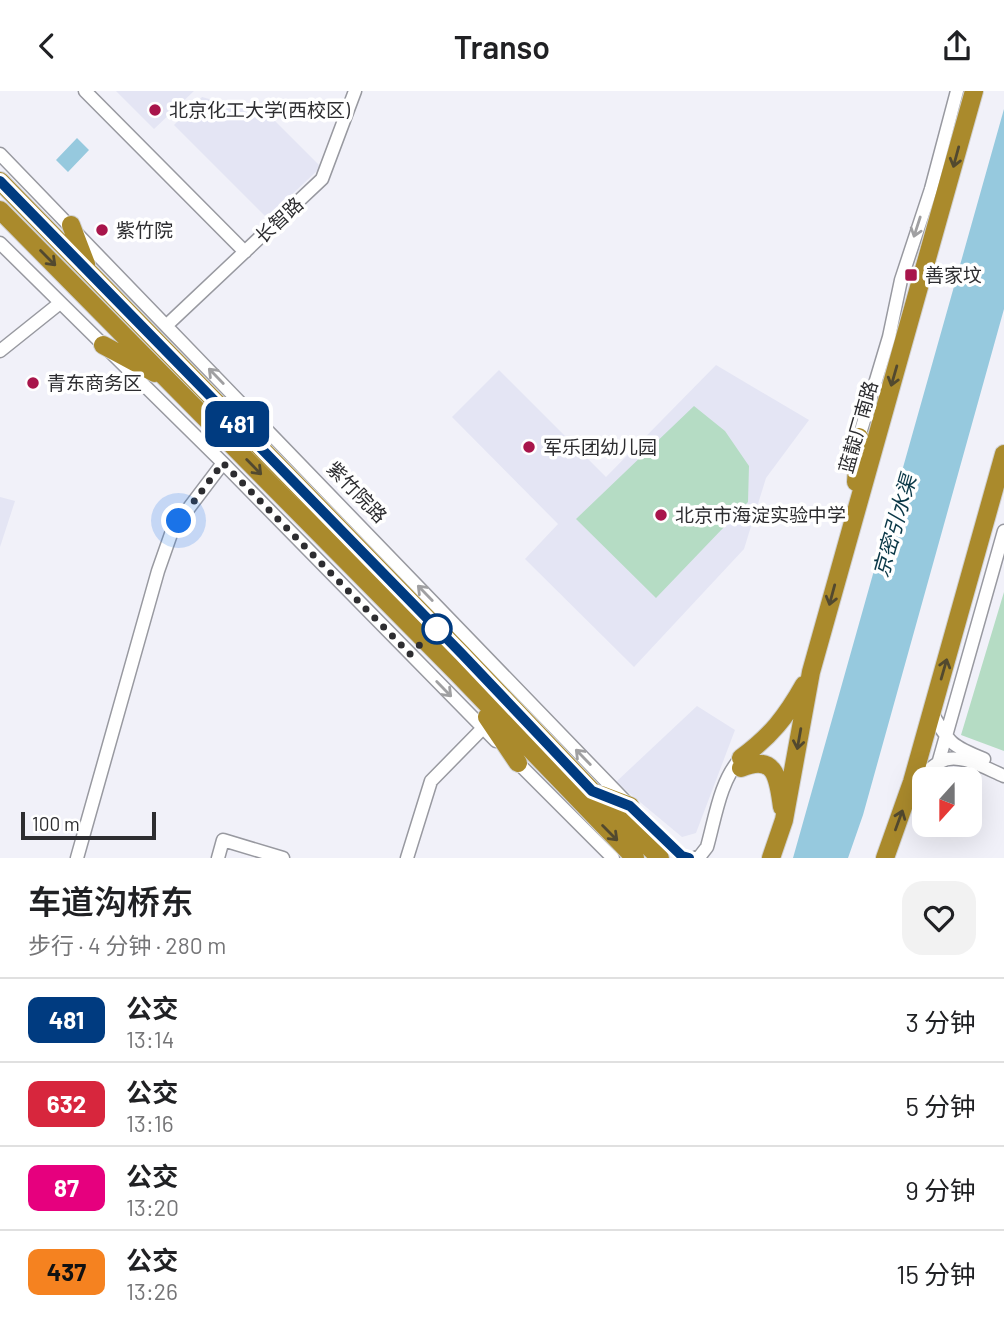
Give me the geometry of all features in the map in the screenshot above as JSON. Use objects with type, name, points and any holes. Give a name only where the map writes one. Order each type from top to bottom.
[{"type":"highway","name":"蓝靛厂南路","points":[[771,858],[784,820],[811,672],[974,91]]},
{"type":"highway","name":"紫竹院路","points":[[0,181],[660,858]]},
{"type":"highway","points":[[0,210],[457,673],[635,858]]},
{"type":"highway","points":[[71,225],[90,274]]},
{"type":"highway","points":[[103,345],[172,383]]},
{"type":"highway","points":[[853,518],[859,437]]},
{"type":"highway","points":[[916,767],[1004,454]]},
{"type":"highway","points":[[741,763],[779,725],[811,672]]},
{"type":"highway","points":[[457,673],[518,763]]},
{"type":"highway","points":[[741,763],[767,765],[776,772],[784,820]]},
{"type":"highway","points":[[885,858],[912,782]]},
{"type":"highway","points":[[592,791],[630,806]]},
{"type":"street","points":[[85,91],[245,252]]},
{"type":"street","name":"长智路","points":[[167,325],[322,179],[355,91]]},
{"type":"street","name":"蓝靛厂南路","points":[[859,437],[889,337],[901,280],[931,189],[957,91]]},
{"type":"street","name":"紫竹院路","points":[[0,154],[630,806],[688,857]]},
{"type":"street","points":[[0,243],[223,463],[614,858]]},
{"type":"street","points":[[0,351],[60,303]]},
{"type":"street","points":[[78,858],[171,534],[223,463]]},
{"type":"street","points":[[938,764],[1004,531]]},
{"type":"street","points":[[932,713],[946,739],[965,751],[1004,767]]},
{"type":"street","points":[[407,858],[431,781],[483,728]]},
{"type":"street","points":[[934,767],[941,761],[952,759],[972,762],[1004,776]]},
{"type":"street","points":[[708,858],[727,781],[733,767],[741,763]]},
{"type":"street","points":[[688,857],[700,856],[718,817]]},
{"type":"street","points":[[218,858],[223,841],[283,858]]},
{"type":"shaded area","name":"北京化工大学(西校区)","points":[[116,91],[194,91],[154,129]]},
{"type":"shaded area","points":[[202,97],[227,104],[262,108],[321,167],[267,218],[174,125]]},
{"type":"shaded area","name":"北京市海淀实验中学","points":[[716,365],[809,420],[766,478],[744,549],[634,667],[525,559],[558,524],[452,417],[499,370],[606,477]]},
{"type":"shaded area","points":[[0,497],[15,501],[0,547]]},
{"type":"shaded area","points":[[697,706],[735,730],[696,833],[682,837],[616,782]]},
{"type":"green space","points":[[694,406],[725,431],[749,466],[748,502],[656,598],[576,519]]},
{"type":"green space","points":[[1004,592],[1004,751],[961,735]]},
{"type":"water","name":"京密引水渠","points":[[1004,109],[1004,309],[863,815],[848,858],[793,858]]},
{"type":"water","points":[[77,138],[89,150],[68,172],[56,160]]},
{"type":"bus line","name":"481","points":[[0,181],[462,654],[592,791],[630,806],[682,856],[689,858]]},
{"type":"place","name":"北京化工大学(西校区)","points":[[155,110]]},
{"type":"place","name":"紫竹院","points":[[102,230]]},
{"type":"place","name":"善家坟","points":[[911,275]]},
{"type":"place","name":"青东商务区","points":[[33,383]]},
{"type":"place","name":"军乐团幼儿园","points":[[529,447]]},
{"type":"place","name":"北京市海淀实验中学","points":[[661,515]]},
{"type":"route","points":[[179,521],[223,463],[410,654],[437,629]]}]
